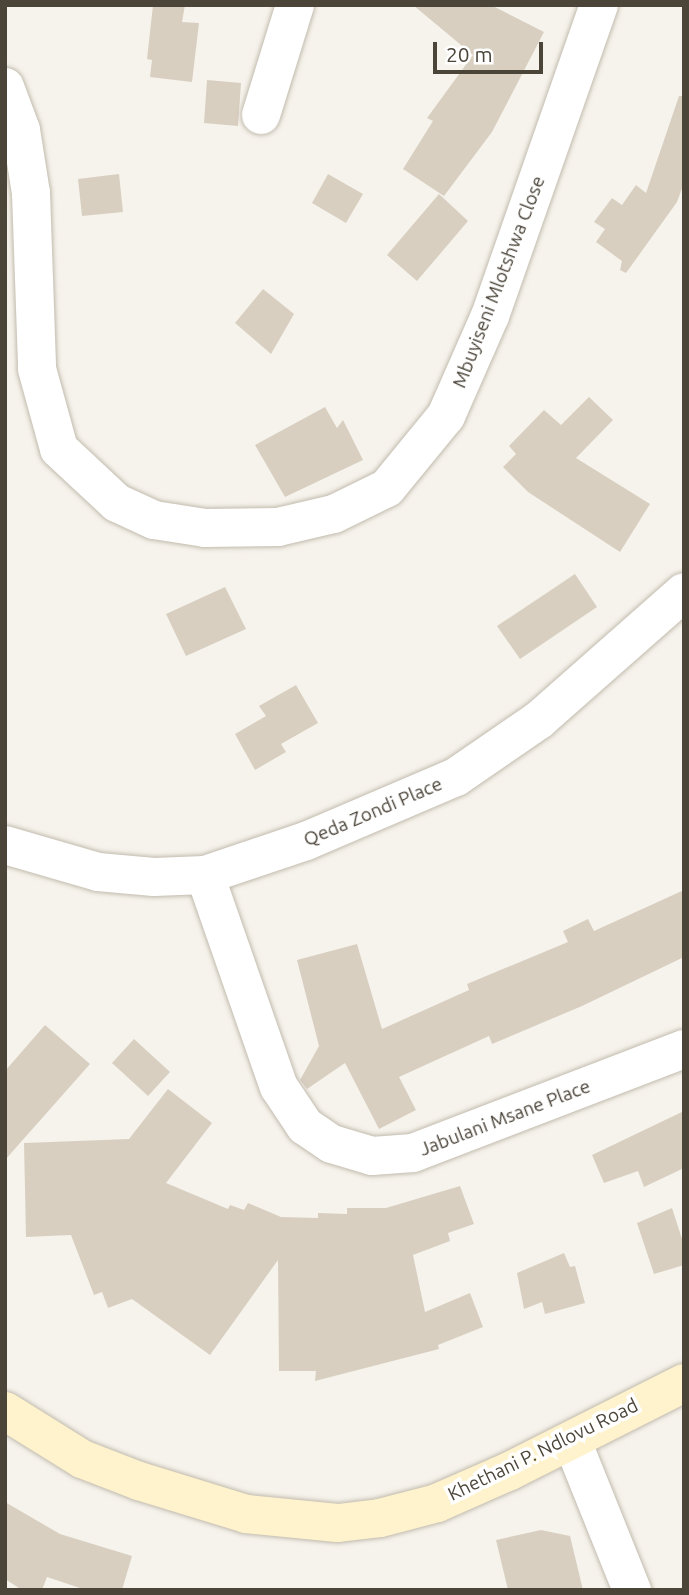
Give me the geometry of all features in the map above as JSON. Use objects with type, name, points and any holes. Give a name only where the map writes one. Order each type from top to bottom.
[{"type":"street","points":[[261,115],[295,5]]},
{"type":"street","name":"Mbuyiseni Mlotshwa Close","points":[[5,88],[21,130],[31,193],[37,369],[59,449],[117,503],[154,520],[205,528],[278,527],[334,514],[387,488],[446,416],[490,316],[598,5]]},
{"type":"street","name":"Qeda Zondi Place","points":[[5,845],[98,872],[154,877],[205,875],[306,841],[456,777],[539,720],[684,592]]},
{"type":"street","name":"Jabulani Msane Place","points":[[205,875],[279,1087],[305,1126],[332,1144],[372,1156],[413,1153],[684,1049]]},
{"type":"street","name":"Khethani P. Ndlovu Road","points":[[5,1411],[82,1459],[139,1481],[246,1514],[301,1522],[380,1518],[437,1503],[572,1441],[684,1383]]},
{"type":"street","points":[[572,1441],[632,1590]]},
{"type":"building","points":[[153,5],[185,5],[182,22],[199,23],[192,82],[150,77],[152,60],[147,59]]},
{"type":"building","points":[[413,5],[491,5],[544,32],[492,132],[444,196],[403,169],[433,121],[427,118],[473,55]]},
{"type":"building","points":[[207,80],[241,83],[238,126],[204,123]]},
{"type":"building","points":[[679,96],[684,96],[684,183],[677,202],[626,273],[620,270],[622,261],[596,242],[605,229],[594,222],[612,198],[622,205],[636,185],[646,193]]},
{"type":"building","points":[[119,174],[123,212],[82,216],[78,179]]},
{"type":"building","points":[[328,174],[363,194],[346,223],[312,203]]},
{"type":"building","points":[[439,194],[468,221],[417,281],[387,255]]},
{"type":"building","points":[[263,289],[294,314],[271,354],[235,323]]},
{"type":"building","points":[[589,397],[613,420],[576,458],[650,504],[620,552],[528,492],[503,467],[516,454],[509,446],[544,410],[561,425]]},
{"type":"building","points":[[325,407],[337,428],[343,420],[363,460],[285,497],[255,445]]},
{"type":"building","points":[[575,574],[597,607],[520,659],[497,626]]},
{"type":"building","points":[[225,587],[246,629],[186,656],[166,614]]},
{"type":"building","points":[[296,685],[318,723],[281,744],[286,752],[255,770],[235,734],[266,716],[259,706]]},
{"type":"building","points":[[684,890],[684,957],[582,1006],[492,1044],[489,1036],[399,1077],[416,1110],[379,1129],[345,1063],[307,1089],[300,1080],[319,1046],[297,960],[357,944],[382,1029],[469,990],[467,984],[568,942],[563,931],[588,919],[594,931]]},
{"type":"building","points":[[45,1025],[90,1064],[5,1160],[5,1071]]},
{"type":"building","points":[[134,1039],[170,1072],[148,1096],[112,1063]]},
{"type":"building","points":[[168,1089],[212,1123],[166,1183],[228,1209],[230,1205],[244,1210],[248,1203],[281,1217],[318,1218],[318,1213],[347,1214],[347,1208],[386,1208],[460,1186],[474,1224],[448,1233],[450,1241],[413,1255],[425,1312],[470,1293],[483,1327],[438,1345],[439,1349],[315,1381],[316,1371],[279,1371],[278,1260],[210,1355],[132,1299],[108,1308],[102,1292],[94,1295],[71,1235],[26,1237],[24,1143],[129,1139]]},
{"type":"building","points":[[684,1111],[684,1168],[644,1187],[638,1171],[604,1183],[592,1155]]},
{"type":"building","points":[[672,1208],[684,1245],[684,1265],[654,1274],[637,1223]]},
{"type":"building","points":[[564,1253],[570,1267],[575,1266],[585,1303],[545,1314],[542,1302],[524,1309],[517,1273]]},
{"type":"building","points":[[5,1502],[60,1534],[132,1556],[122,1590],[86,1590],[47,1577],[42,1590],[22,1590],[5,1579]]},
{"type":"building","points":[[541,1530],[570,1536],[583,1590],[508,1590],[496,1540]]}]
